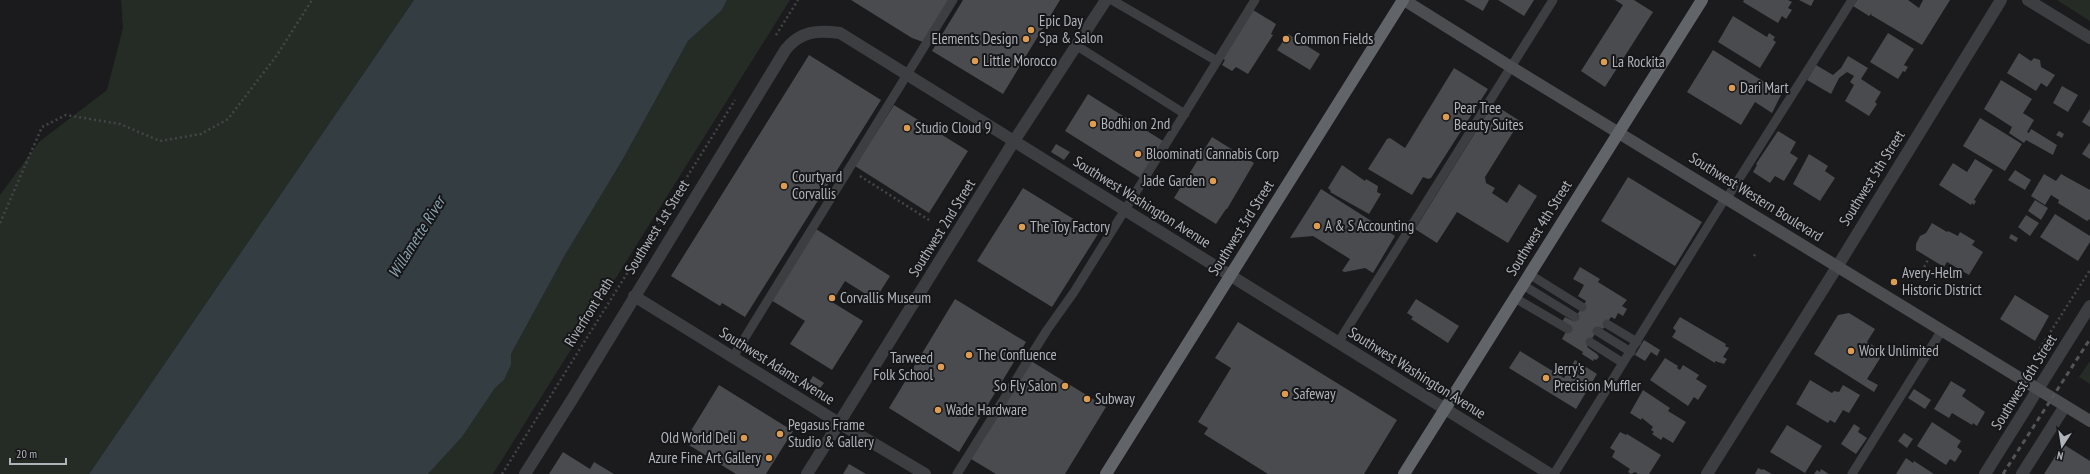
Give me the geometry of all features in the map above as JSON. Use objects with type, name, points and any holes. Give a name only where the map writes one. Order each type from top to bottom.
[{"type":"highway","name":"Southwest 3rd Street","points":[[1106,474],[1229,276],[1404,0]]},
{"type":"highway","name":"Southwest 4th Street","points":[[1404,474],[1702,0]]},
{"type":"main road","name":"Southwest Western Boulevard","points":[[1404,0],[2090,422]]},
{"type":"street","name":"Southwest 2nd Street","points":[[807,474],[1014,141],[1106,0]]},
{"type":"street","name":"Southwest 5th Street","points":[[1707,474],[2001,0]]},
{"type":"street","points":[[2028,0],[2090,38]]},
{"type":"street","name":"Southwest 1st Street","points":[[524,474],[573,398],[786,49],[793,40],[806,33],[818,31],[840,33]]},
{"type":"street","name":"Southwest Washington Avenue","points":[[840,33],[1550,474]]},
{"type":"street","name":"Southwest Adams Avenue","points":[[634,296],[839,423],[925,474]]},
{"type":"street","name":"Southwest 6th Street","points":[[1985,474],[2090,306]]},
{"type":"street","points":[[2022,474],[2065,406]]},
{"type":"lane","points":[[733,356],[953,0]]},
{"type":"lane","points":[[1112,0],[1217,61]]},
{"type":"lane","points":[[957,474],[1047,330],[1074,292],[1255,0]]},
{"type":"lane","points":[[1338,343],[1553,0]]},
{"type":"lane","points":[[1554,474],[1852,0]]},
{"type":"lane","points":[[1077,46],[1185,114]]},
{"type":"lane","points":[[1529,274],[1582,307]]},
{"type":"lane","points":[[1522,285],[1575,317]]},
{"type":"lane","points":[[1515,298],[1568,329]]},
{"type":"lane","points":[[1607,324],[1637,342]]},
{"type":"lane","points":[[1852,474],[1942,330]]},
{"type":"lane","points":[[1597,331],[1631,352]]},
{"type":"lane","points":[[1590,342],[1623,363]]},
{"type":"path","points":[[0,223],[42,127],[66,115],[120,124],[160,141],[202,134],[228,119],[277,55],[312,0]]},
{"type":"path","points":[[772,41],[798,0]]},
{"type":"path","name":"Riverfront Path","points":[[502,474],[735,99]]},
{"type":"path","points":[[848,169],[929,220]]},
{"type":"path","points":[[1917,280],[1929,258]]},
{"type":"path","points":[[2037,353],[2090,270]]},
{"type":"shaded area","points":[[121,0],[414,0],[89,474],[0,474],[0,195],[39,142],[107,90],[123,28]]},
{"type":"shaded area","points":[[727,0],[790,0],[493,474],[428,474],[462,437],[495,388],[504,380],[511,365],[511,354],[565,255],[623,159],[688,41],[722,10]]},
{"type":"shaded area","points":[[2057,0],[2090,0],[2090,21]]},
{"type":"shaded area","points":[[2090,361],[2090,384],[2079,377]]},
{"type":"water","name":"Willamette River","points":[[414,0],[727,0],[722,10],[688,41],[623,159],[565,255],[511,354],[511,365],[504,380],[495,388],[462,437],[428,474],[89,474]]},
{"type":"building","points":[[851,0],[952,0],[923,42],[912,38]]},
{"type":"building","points":[[963,0],[1060,0],[1003,94],[932,51]]},
{"type":"building","points":[[1464,0],[1489,0],[1483,11]]},
{"type":"building","points":[[1498,0],[1534,0],[1524,16]]},
{"type":"building","points":[[1615,0],[1634,0],[1653,12],[1605,87],[1581,71],[1623,5]]},
{"type":"building","points":[[1744,0],[1788,0],[1792,2],[1788,8],[1792,10],[1786,19],[1782,16],[1778,23],[1743,2]]},
{"type":"building","points":[[1799,0],[1814,0],[1811,6]]},
{"type":"building","points":[[1857,0],[1908,0],[1919,8],[1923,0],[1950,0],[1922,45],[1871,15],[1872,13],[1869,16],[1853,6]]},
{"type":"building","points":[[1253,10],[1276,24],[1271,34],[1273,35],[1248,74],[1236,67],[1232,71],[1222,65],[1225,60],[1223,59]]},
{"type":"building","points":[[1733,16],[1767,37],[1769,33],[1775,37],[1773,40],[1776,42],[1760,68],[1718,42]]},
{"type":"building","points":[[1888,33],[1914,49],[1904,65],[1908,67],[1905,72],[1903,71],[1898,79],[1870,62]]},
{"type":"building","points":[[1288,34],[1320,54],[1310,70],[1277,50]]},
{"type":"building","name":"Dari Mart","points":[[1713,50],[1782,93],[1772,113],[1755,102],[1741,125],[1687,92]]},
{"type":"building","points":[[2019,53],[2031,61],[2034,58],[2040,60],[2041,67],[2055,75],[2047,87],[2041,83],[2036,91],[2007,73]]},
{"type":"building","points":[[809,55],[881,100],[745,317],[722,303],[720,306],[671,276]]},
{"type":"building","points":[[1848,56],[1868,68],[1861,79],[1881,92],[1875,102],[1877,104],[1869,116],[1845,101],[1854,85],[1850,82],[1854,76],[1847,72],[1839,78],[1831,94],[1807,80],[1816,65],[1833,75],[1841,68]]},
{"type":"building","points":[[1454,68],[1488,89],[1431,178],[1428,179],[1423,177],[1412,195],[1368,169],[1387,139],[1390,138],[1405,148]]},
{"type":"building","points":[[2001,80],[2032,99],[2023,113],[2034,120],[2027,132],[2029,133],[2031,129],[2057,145],[2053,155],[2026,140],[2024,143],[2009,133],[2012,127],[1984,109]]},
{"type":"building","points":[[2062,86],[2078,95],[2068,112],[2053,103]]},
{"type":"building","points":[[1088,94],[1163,141],[1140,178],[1065,131]]},
{"type":"building","points":[[1493,104],[1520,121],[1485,177],[1486,183],[1495,188],[1492,193],[1507,203],[1519,184],[1537,196],[1508,243],[1457,212],[1437,243],[1415,229]]},
{"type":"building","points":[[894,105],[968,151],[929,213],[855,166]]},
{"type":"building","points":[[2090,109],[2090,127],[2082,122]]},
{"type":"building","points":[[1980,118],[2022,144],[2005,171],[1963,146]]},
{"type":"building","points":[[1778,131],[1796,142],[1790,153],[1798,158],[1784,181],[1775,176],[1770,183],[1753,172],[1757,165],[1756,164]]},
{"type":"building","points":[[2059,131],[2064,134],[2062,138],[2056,135]]},
{"type":"building","points":[[1212,137],[1254,163],[1227,209],[1216,224],[1174,198],[1182,185],[1177,183],[1181,176],[1186,179]]},
{"type":"building","points":[[2090,142],[2090,159],[2082,154]]},
{"type":"building","points":[[1056,144],[1070,152],[1064,160],[1051,152]]},
{"type":"building","points":[[1809,154],[1828,166],[1825,171],[1835,178],[1820,201],[1793,184]]},
{"type":"building","points":[[1975,159],[1993,170],[1974,200],[1976,201],[1974,205],[1972,203],[1971,205],[1939,185],[1953,163],[1967,172]]},
{"type":"building","points":[[1342,165],[1365,181],[1366,179],[1378,186],[1377,192],[1381,194],[1369,214],[1330,192],[1331,191],[1328,188]]},
{"type":"building","points":[[2015,170],[2031,180],[2025,190],[2008,180]]},
{"type":"building","points":[[2044,174],[2056,181],[2061,174],[2090,190],[2090,219],[2087,221],[2058,203],[2059,200],[2051,195],[2045,205],[2031,196]]},
{"type":"building","points":[[1628,177],[1702,222],[1675,266],[1601,221]]},
{"type":"building","points":[[1023,188],[1098,234],[1052,307],[977,261]]},
{"type":"building","points":[[1321,189],[1395,236],[1373,273],[1365,268],[1345,272],[1342,271],[1350,259],[1313,236],[1290,238]]},
{"type":"building","points":[[2035,200],[2048,208],[2041,220],[2028,211]]},
{"type":"building","points":[[2055,214],[2090,236],[2090,242],[2078,261],[2040,237]]},
{"type":"building","points":[[2026,215],[2039,223],[2030,236],[2018,227]]},
{"type":"building","points":[[1932,223],[1947,232],[1948,231],[1958,236],[1960,232],[1975,241],[1972,245],[1983,252],[1969,275],[1947,262],[1944,267],[1916,250],[1916,244],[1920,236],[1926,233]]},
{"type":"building","points":[[816,229],[890,276],[875,300],[845,281],[832,302],[863,321],[832,370],[790,344],[805,321],[771,300]]},
{"type":"building","points":[[2011,234],[2018,238],[2016,242],[2009,238]]},
{"type":"building","points":[[1580,267],[1600,279],[1598,282],[1627,300],[1622,306],[1627,309],[1623,316],[1618,313],[1615,319],[1611,317],[1603,329],[1599,327],[1587,347],[1599,357],[1593,361],[1582,354],[1583,352],[1562,339],[1569,326],[1562,322],[1565,317],[1573,321],[1586,301],[1578,296],[1584,285],[1573,279]]},
{"type":"building","points":[[2015,295],[2049,316],[2035,341],[2000,319]]},
{"type":"building","name":"The Confluence","points":[[955,299],[1026,342],[959,452],[889,408]]},
{"type":"building","points":[[1416,299],[1459,326],[1448,343],[1411,319],[1413,317],[1407,313]]},
{"type":"building","points":[[1849,313],[1875,329],[1867,342],[1884,352],[1867,379],[1878,385],[1874,392],[1814,354],[1838,315]]},
{"type":"building","points":[[1680,317],[1726,344],[1725,346],[1729,348],[1723,357],[1727,359],[1724,364],[1715,361],[1715,363],[1672,337],[1676,331],[1673,328]]},
{"type":"building","name":"Safeway","points":[[1238,322],[1397,420],[1364,474],[1268,474],[1204,434],[1208,428],[1198,422],[1231,368],[1215,358]]},
{"type":"building","points":[[1644,340],[1660,350],[1657,356],[1651,352],[1645,361],[1635,355]]},
{"type":"building","points":[[1520,351],[1564,378],[1575,360],[1597,374],[1576,409],[1509,368]]},
{"type":"building","points":[[1665,358],[1678,366],[1677,368],[1680,370],[1683,365],[1699,375],[1696,379],[1707,386],[1698,400],[1694,397],[1688,406],[1650,380]]},
{"type":"building","points":[[1031,361],[1106,407],[1065,474],[996,474],[971,459]]},
{"type":"building","points":[[813,376],[824,383],[818,391],[808,384]]},
{"type":"building","points":[[1810,380],[1832,393],[1834,391],[1839,392],[1843,385],[1860,395],[1849,413],[1843,410],[1835,423],[1830,420],[1828,423],[1796,404]]},
{"type":"building","points":[[1951,381],[1966,390],[1962,396],[1985,412],[1977,426],[1973,423],[1972,425],[1952,413],[1949,418],[1934,409]]},
{"type":"building","points":[[719,385],[793,431],[766,474],[736,474],[684,442]]},
{"type":"building","points":[[1914,389],[1931,400],[1925,409],[1908,398]]},
{"type":"building","points":[[1643,390],[1670,408],[1668,411],[1686,422],[1673,443],[1663,437],[1661,440],[1652,434],[1654,432],[1651,430],[1653,427],[1642,418],[1641,420],[1630,413]]},
{"type":"building","points":[[1932,422],[1961,441],[1957,447],[1962,451],[1955,462],[1950,459],[1946,465],[1917,446]]},
{"type":"building","points":[[1854,424],[1860,428],[1858,432],[1867,438],[1856,454],[1841,444]]},
{"type":"building","points":[[1787,425],[1822,446],[1805,473],[1770,452]]},
{"type":"building","points":[[1620,432],[1626,435],[1627,434],[1661,455],[1649,474],[1638,474],[1635,472],[1631,474],[1628,472],[1630,469],[1612,457],[1615,451],[1610,448]]},
{"type":"building","points":[[1904,433],[1913,439],[1907,448],[1898,441]]},
{"type":"building","points":[[2063,444],[2090,461],[2090,474],[2044,474]]},
{"type":"building","points":[[563,452],[590,469],[594,462],[614,474],[549,474]]},
{"type":"building","points":[[1906,458],[1913,463],[1914,461],[1934,474],[1896,474]]},
{"type":"building","points":[[849,464],[866,474],[843,474]]},
{"type":"building","points":[[1758,468],[1763,469],[1772,474],[1755,474]]},
{"type":"building","points":[[1821,469],[1829,474],[1814,474],[1817,470],[1820,472]]},
{"type":"railway","points":[[2003,474],[2090,339]]},
{"type":"place","name":"Epic Day Spa & Salon","points":[[1031,30]]},
{"type":"place","name":"Elements Design","points":[[1026,39]]},
{"type":"place","name":"Common Fields","points":[[1286,39]]},
{"type":"place","name":"Little Morocco","points":[[975,61]]},
{"type":"place","name":"La Rockita","points":[[1604,62]]},
{"type":"place","name":"Dari Mart","points":[[1732,88]]},
{"type":"place","name":"Pear Tree Beauty Suites","points":[[1446,117]]},
{"type":"place","name":"Bodhi on 2nd","points":[[1093,124]]},
{"type":"place","name":"Studio Cloud 9","points":[[907,128]]},
{"type":"place","name":"Bloominati Cannabis Corp","points":[[1138,154]]},
{"type":"place","name":"Jade Garden","points":[[1213,181]]},
{"type":"place","name":"Courtyard Corvallis","points":[[784,186]]},
{"type":"place","name":"A & S Accounting","points":[[1317,226]]},
{"type":"place","name":"The Toy Factory","points":[[1022,227]]},
{"type":"place","name":"Avery-Helm Historic District","points":[[1894,282]]},
{"type":"place","name":"Corvallis Museum","points":[[832,298]]},
{"type":"place","name":"Work Unlimited","points":[[1851,351]]},
{"type":"place","name":"The Confluence","points":[[969,355]]},
{"type":"place","name":"Tarweed Folk School","points":[[941,367]]},
{"type":"place","name":"Jerry's Precision Muffler","points":[[1546,378]]},
{"type":"place","name":"So Fly Salon","points":[[1065,386]]},
{"type":"place","name":"Safeway","points":[[1285,394]]},
{"type":"place","name":"Subway","points":[[1087,399]]},
{"type":"place","name":"Wade Hardware","points":[[938,410]]},
{"type":"place","name":"Pegasus Frame Studio & Gallery","points":[[780,434]]},
{"type":"place","name":"Old World Deli","points":[[744,438]]},
{"type":"place","name":"Azure Fine Art Gallery","points":[[769,458]]}]
